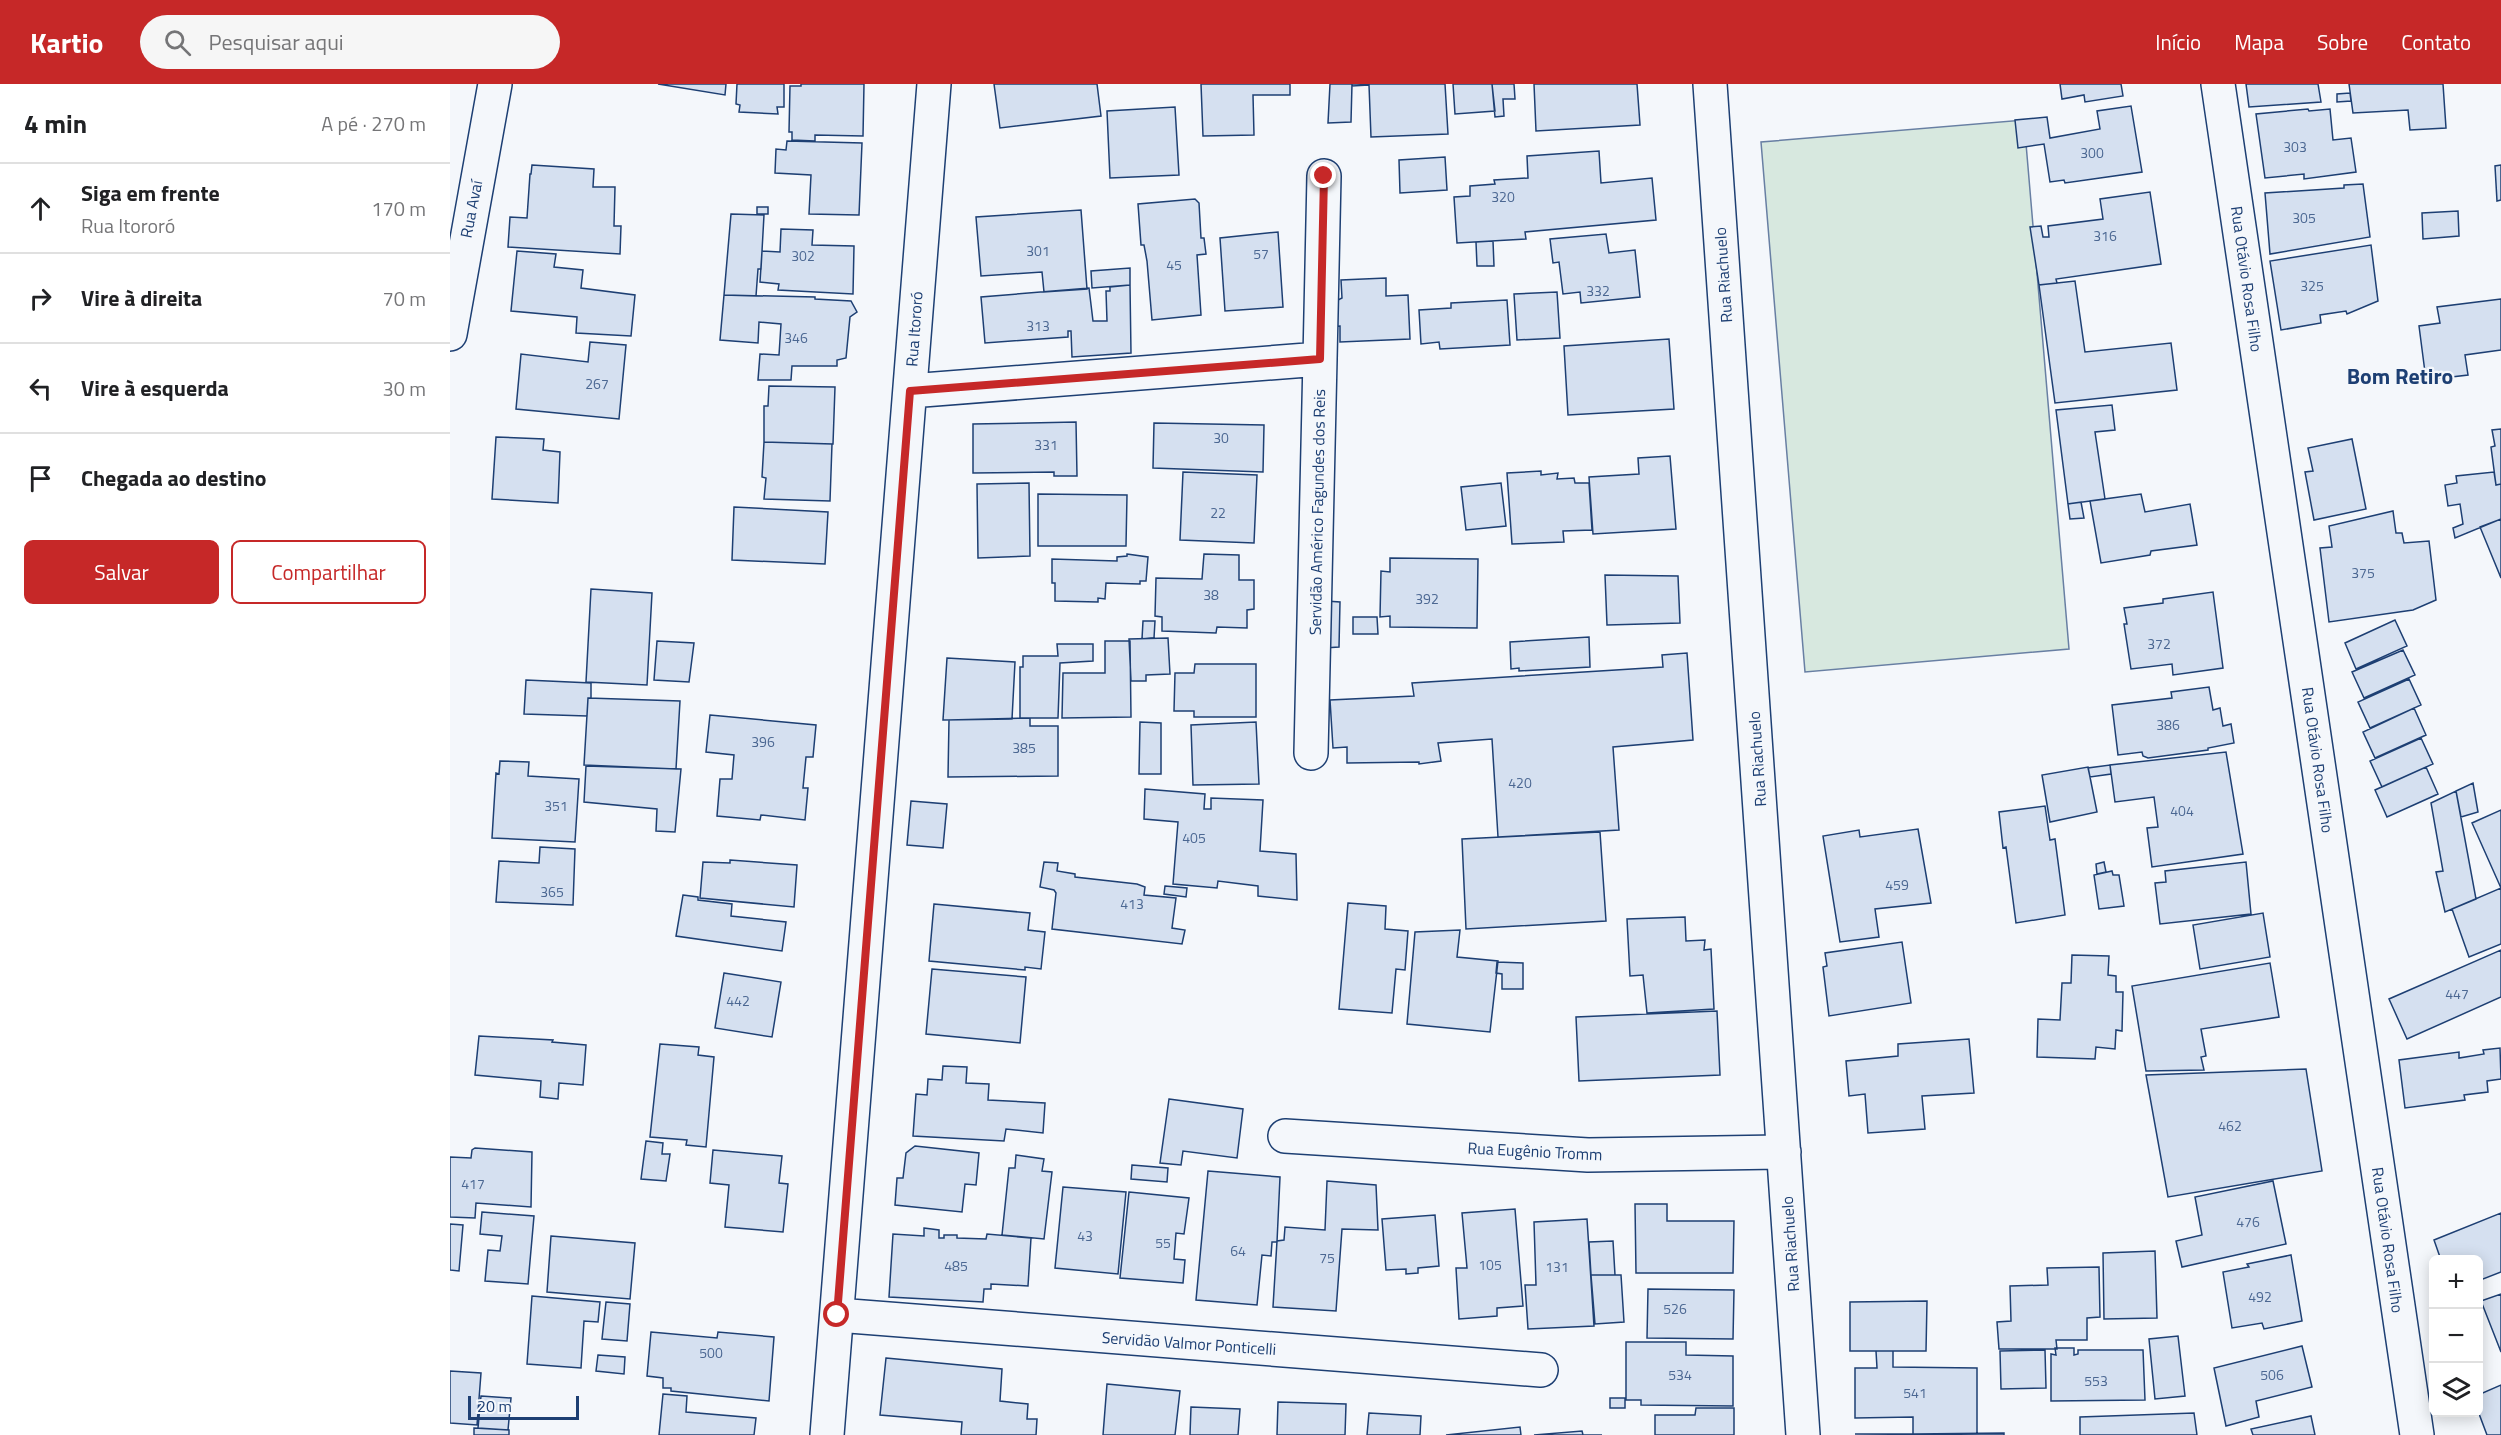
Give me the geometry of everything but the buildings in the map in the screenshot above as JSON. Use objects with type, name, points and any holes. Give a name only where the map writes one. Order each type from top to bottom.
[{"type":"street","name":"Rua Avaí","points":[[450,334],[495,84]]},
{"type":"street","name":"Rua Itororó","points":[[827,1435],[934,84]]},
{"type":"street","name":"Rua Riachuelo","points":[[1710,84],[1803,1435]]},
{"type":"street","name":"Rua Otávio Rosa Filho","points":[[2218,84],[2417,1435]]},
{"type":"street","name":"Servidão Américo Fagundes dos Reis","points":[[1311,753],[1324,176]]},
{"type":"street","points":[[910,391],[1320,359]]},
{"type":"street","name":"Rua Eugênio Tromm","points":[[1285,1136],[1588,1155],[1784,1152]]},
{"type":"street","name":"Servidão Valmor Ponticelli","points":[[837,1315],[1541,1370]]},
{"type":"shaded area","points":[[2024,120],[2069,649],[1805,672],[1761,142]]},
{"type":"district","name":"Bom Retiro","points":[[2400,376]]},
{"type":"route","points":[[837,1315],[910,391],[1320,359],[1324,176]]}]
